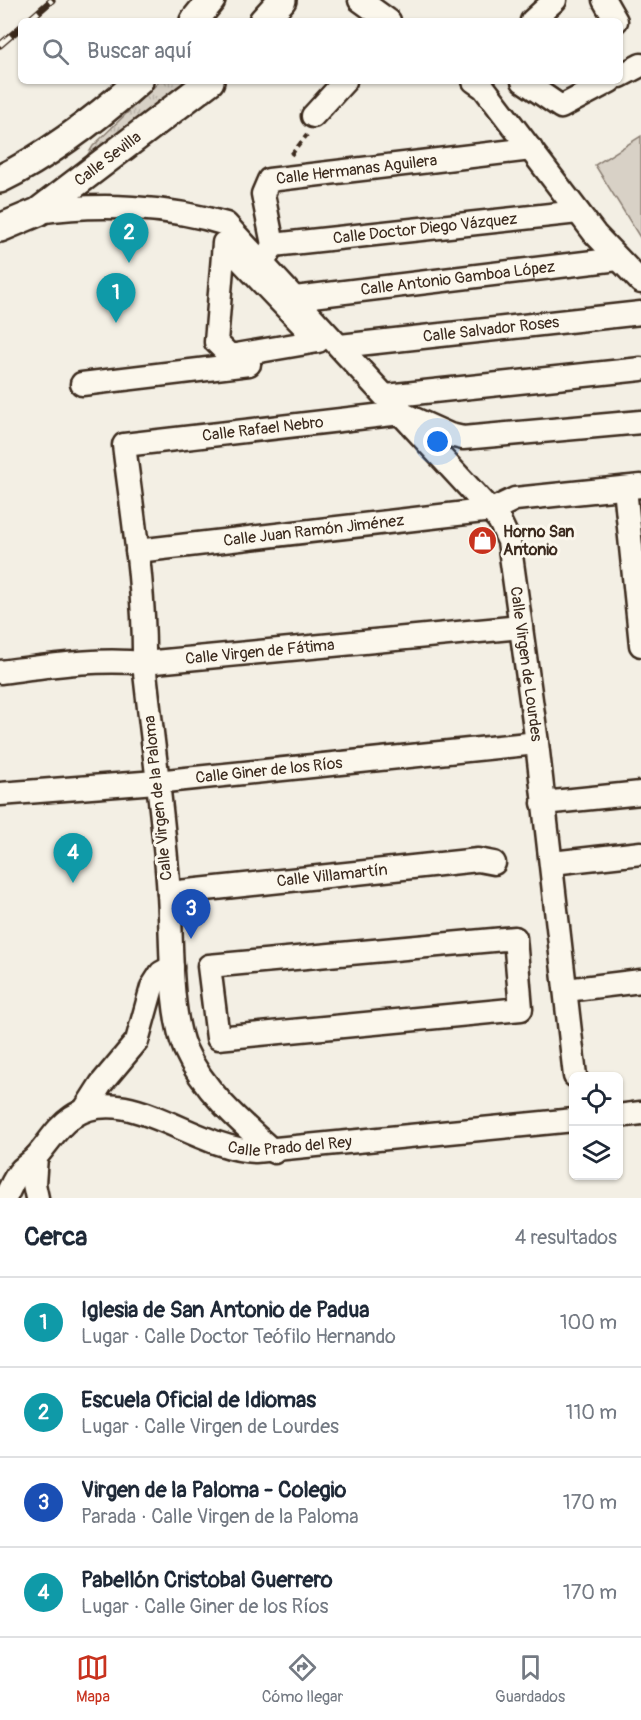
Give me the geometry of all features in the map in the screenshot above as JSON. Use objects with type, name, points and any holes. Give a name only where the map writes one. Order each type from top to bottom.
[{"type":"main road","points":[[198,18],[213,0]]},
{"type":"main road","points":[[213,0],[213,18]]},
{"type":"main road","points":[[266,18],[282,0]]},
{"type":"main road","points":[[0,179],[39,159],[135,84]]},
{"type":"main road","name":"Calle Sevilla","points":[[1,229],[38,212],[206,84]]},
{"type":"main road","points":[[76,184],[67,170],[69,151],[82,127]]},
{"type":"street","points":[[360,0],[385,18]]},
{"type":"street","points":[[535,18],[555,0]]},
{"type":"street","points":[[604,0],[614,18]]},
{"type":"street","points":[[623,74],[641,65]]},
{"type":"street","points":[[314,116],[342,84]]},
{"type":"street","points":[[488,84],[531,149],[578,212],[641,282]]},
{"type":"street","points":[[494,84],[500,85],[584,208],[641,272]]},
{"type":"street","points":[[527,84],[561,107],[604,84]]},
{"type":"street","name":"Calle Hermanas Aguilera","points":[[268,254],[263,194],[269,180],[531,149]]},
{"type":"street","points":[[76,184],[80,192],[93,201],[117,208]]},
{"type":"street","name":"Calle Virgen de Lourdes","points":[[38,212],[63,208],[117,208],[185,215],[226,224],[268,254],[295,298],[335,347],[386,396],[492,510],[509,542],[552,862],[574,1072]]},
{"type":"street","name":"Calle Doctor Diego Vázquez","points":[[268,254],[578,212]]},
{"type":"street","points":[[224,243],[237,256],[335,347],[230,356],[216,342],[224,243]]},
{"type":"street","name":"Calle Antonio Gamboa López","points":[[295,298],[618,259]]},
{"type":"street","name":"Calle Salvador Roses","points":[[335,347],[641,313]]},
{"type":"street","points":[[82,384],[335,347]]},
{"type":"street","points":[[386,396],[641,369]]},
{"type":"street","points":[[401,413],[450,435],[463,438],[641,422]]},
{"type":"street","name":"Calle Rafael Nebro","points":[[124,446],[401,413]]},
{"type":"street","name":"Calle Virgen de la Paloma","points":[[124,446],[137,551],[137,605],[169,892],[172,967],[180,1034],[191,1061],[217,1097],[274,1152]]},
{"type":"street","points":[[633,487],[641,645]]},
{"type":"street","name":"Calle Juan Ramón Jiménez","points":[[137,551],[492,510],[516,499],[633,487]]},
{"type":"street","name":"Calle Virgen de Fátima","points":[[0,672],[63,659],[144,663],[521,627]]},
{"type":"street","name":"Calle Giner de los Ríos","points":[[0,794],[156,782],[537,743]]},
{"type":"street","points":[[543,803],[641,793]]},
{"type":"street","points":[[552,862],[641,853]]},
{"type":"street","name":"Calle Villamartín","points":[[169,892],[478,860],[494,863]]},
{"type":"street","points":[[515,938],[521,1009],[218,1038],[209,966],[515,938]]},
{"type":"street","points":[[5,1198],[19,1172],[36,1157],[51,1135],[85,1109],[101,1084],[137,1041],[156,980],[172,967]]},
{"type":"street","points":[[566,990],[641,981]]},
{"type":"street","name":"Calle Prado del Rey","points":[[85,1109],[116,1105],[144,1113],[225,1147],[274,1152],[569,1120]]},
{"type":"street","points":[[623,1115],[641,1113]]},
{"type":"street","points":[[36,1157],[34,1184],[37,1198]]},
{"type":"path","points":[[289,178],[287,158],[313,129],[314,116]]},
{"type":"green space","points":[[157,84],[184,84],[92,159],[87,156],[93,146]]},
{"type":"green space","points":[[641,136],[641,239],[595,165]]},
{"type":"railway","points":[[31,18],[52,0]]},
{"type":"railway","points":[[0,45],[18,30]]},
{"type":"place","name":"Escuela Oficial de Idiomas","points":[[129,263]]},
{"type":"place","name":"Iglesia de San Antonio de Padua","points":[[116,323]]},
{"type":"place","name":"Horno San Antonio","points":[[482,541]]},
{"type":"place","name":"Pabellón Cristobal Guerrero","points":[[73,883]]},
{"type":"place","name":"Virgen de la Paloma - Colegio","points":[[191,939]]}]
